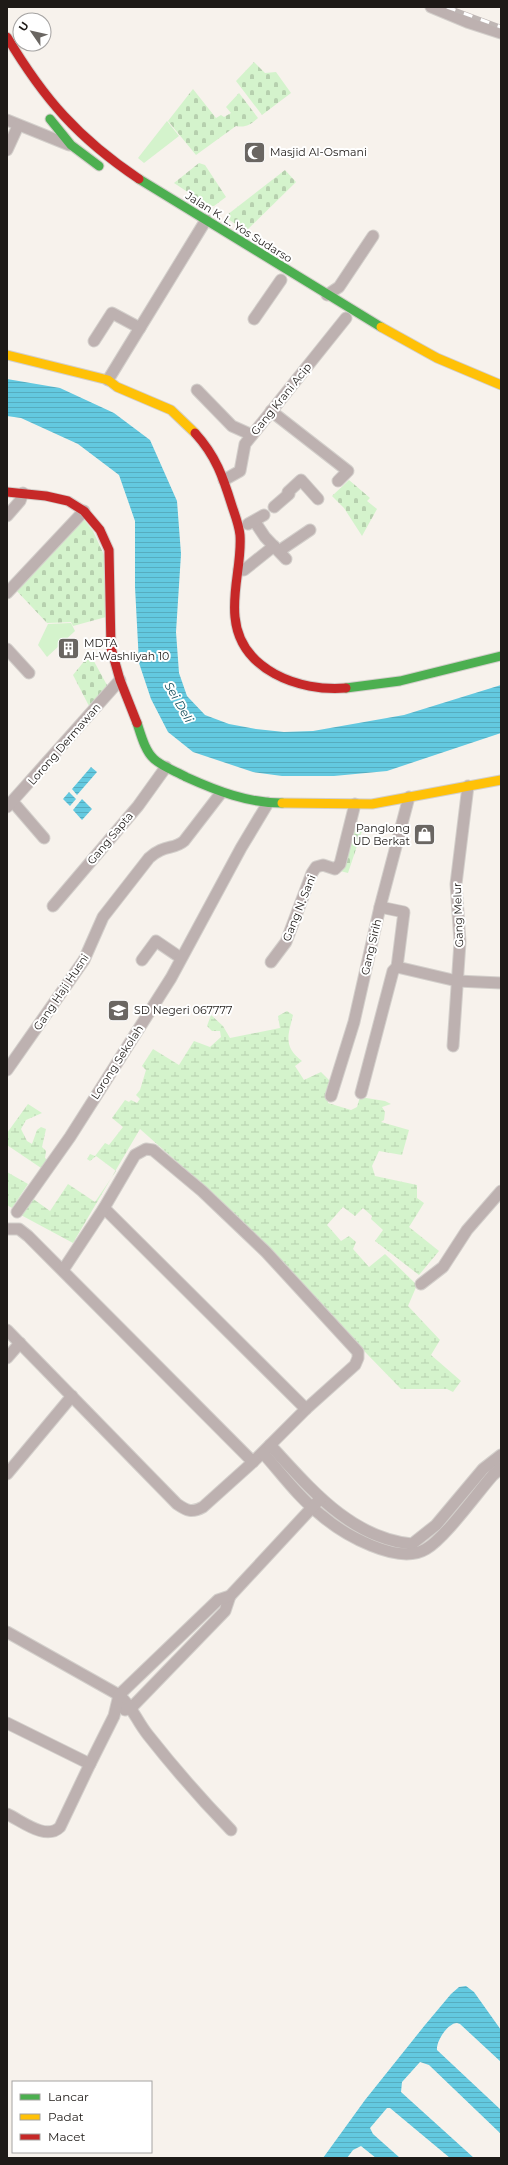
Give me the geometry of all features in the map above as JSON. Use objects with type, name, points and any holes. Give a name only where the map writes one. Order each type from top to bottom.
[{"type":"main road","name":"Jalan K. L. Yos Sudarso","points":[[7,37],[37,87],[63,117],[89,142],[132,175],[327,295],[418,348],[474,375],[501,385]]},
{"type":"main road","points":[[41,109],[71,145],[108,173]]},
{"type":"main road","points":[[7,355],[108,380],[117,387],[176,414],[203,443],[224,480],[232,508],[240,526],[239,570],[235,606],[236,626],[244,645],[252,658],[278,677],[291,682],[337,689],[371,686],[501,656]]},
{"type":"main road","points":[[7,492],[23,493],[63,500],[84,510],[100,530],[109,550],[111,648],[120,680],[145,745],[154,758],[166,767],[221,793],[268,803],[372,804],[501,780]]},
{"type":"street","points":[[431,7],[467,22],[501,33]]},
{"type":"street","points":[[7,120],[18,126],[71,145],[89,142]]},
{"type":"street","points":[[7,150],[18,126]]},
{"type":"street","points":[[108,380],[206,220]]},
{"type":"street","points":[[327,295],[339,287],[373,236]]},
{"type":"street","points":[[254,318],[281,280]]},
{"type":"street","points":[[94,341],[112,313],[140,328]]},
{"type":"street","name":"Gang Krani Acip","points":[[224,480],[240,471],[245,444],[346,318]]},
{"type":"street","points":[[197,390],[232,426],[252,435]]},
{"type":"street","points":[[271,411],[348,470],[338,481]]},
{"type":"street","points":[[274,507],[289,494],[288,492],[301,480],[318,499]]},
{"type":"street","points":[[7,516],[20,501],[23,493]]},
{"type":"street","points":[[7,593],[84,510]]},
{"type":"street","points":[[240,526],[259,518],[265,537],[280,552]]},
{"type":"street","points":[[239,570],[244,570],[280,552],[310,530]]},
{"type":"street","points":[[7,648],[29,673]]},
{"type":"street","name":"Lorong Dermawan","points":[[10,805],[120,680]]},
{"type":"street","name":"Gang Sapta","points":[[53,906],[138,806],[166,767]]},
{"type":"street","name":"Gang Melur","points":[[453,1046],[460,942],[456,884],[468,786]]},
{"type":"street","name":"Gang Haji Husni","points":[[7,1070],[84,960],[103,917],[149,858],[157,850],[181,844],[221,793]]},
{"type":"street","name":"Gang Sirih","points":[[331,1096],[354,1022],[380,907],[409,797]]},
{"type":"street","name":"Lorong Sekolah","points":[[17,1212],[70,1137],[171,978],[241,848],[268,803]]},
{"type":"street","name":"Gang N. Sani","points":[[271,962],[286,942],[312,873],[316,867],[322,865],[335,869],[340,864],[354,804]]},
{"type":"street","points":[[10,805],[44,838]]},
{"type":"street","points":[[361,1093],[392,971],[397,967],[404,912],[380,907]]},
{"type":"street","points":[[142,960],[156,941],[181,958]]},
{"type":"street","points":[[397,967],[457,981],[501,983]]},
{"type":"street","points":[[7,1330],[177,1504],[189,1511],[197,1511],[203,1507],[253,1462],[306,1409],[355,1365],[358,1358],[358,1352],[266,1252],[202,1191],[153,1150],[146,1148],[135,1155],[104,1208],[63,1270]]},
{"type":"street","points":[[421,1284],[442,1267],[467,1230],[501,1191]]},
{"type":"street","points":[[104,1208],[306,1409]]},
{"type":"street","points":[[7,1229],[19,1230],[63,1270],[253,1462]]},
{"type":"street","points":[[7,1358],[20,1343]]},
{"type":"street","points":[[7,1474],[72,1396]]},
{"type":"street","points":[[266,1449],[338,1514],[399,1548]]},
{"type":"street","points":[[266,1449],[312,1506],[329,1521],[354,1537],[376,1547],[399,1548],[412,1544],[428,1533],[483,1469],[500,1461]]},
{"type":"street","points":[[114,1716],[132,1707],[225,1611],[230,1596],[320,1499]]},
{"type":"street","points":[[7,1814],[40,1830],[51,1833],[56,1831],[60,1827],[114,1716],[119,1695],[218,1600],[230,1596]]},
{"type":"street","points":[[7,1632],[119,1695],[132,1707],[142,1728],[160,1750],[201,1799],[231,1830]]},
{"type":"street","points":[[139,1676],[151,1687]]},
{"type":"street","points":[[7,1722],[90,1764]]},
{"type":"green space","points":[[254,62],[265,73],[276,72],[291,93],[262,115],[236,81]]},
{"type":"green space","points":[[193,89],[216,118],[221,115],[224,117],[231,113],[226,107],[239,93],[258,118],[248,125],[236,126],[196,155],[168,121]]},
{"type":"green space","points":[[167,121],[179,136],[144,163],[138,158]]},
{"type":"green space","points":[[199,163],[205,165],[226,197],[214,206],[209,206],[174,183]]},
{"type":"green space","points":[[285,170],[296,182],[246,231],[228,219],[227,215]]},
{"type":"green space","points":[[349,480],[370,498],[367,501],[377,509],[362,536],[344,508],[332,496]]},
{"type":"green space","points":[[82,517],[93,531],[104,555],[106,617],[73,626],[71,622],[47,623],[14,588]]},
{"type":"green space","points":[[71,623],[75,631],[47,657],[38,645],[48,624]]},
{"type":"green space","points":[[90,654],[108,687],[89,706],[73,675]]},
{"type":"green space","points":[[352,828],[362,831],[348,873],[340,871]]},
{"type":"green space","points":[[287,1011],[293,1015],[288,1040],[289,1045],[296,1056],[302,1061],[295,1066],[304,1080],[321,1072],[333,1084],[328,1103],[351,1110],[357,1107],[360,1097],[385,1101],[391,1104],[382,1107],[385,1112],[384,1120],[381,1122],[409,1130],[402,1155],[379,1151],[372,1166],[375,1176],[417,1185],[417,1198],[424,1203],[409,1227],[439,1251],[419,1275],[375,1241],[383,1230],[371,1219],[372,1216],[363,1208],[355,1216],[343,1207],[327,1225],[341,1241],[349,1236],[356,1242],[353,1249],[369,1267],[385,1254],[417,1285],[408,1306],[440,1340],[431,1355],[461,1381],[453,1392],[447,1389],[401,1389],[203,1185],[140,1129],[116,1171],[96,1156],[90,1161],[87,1159],[90,1154],[95,1156],[105,1143],[109,1145],[123,1127],[112,1118],[125,1100],[129,1102],[131,1100],[137,1103],[140,1099],[136,1095],[140,1090],[146,1070],[142,1066],[153,1049],[179,1065],[194,1041],[210,1047],[221,1037],[220,1031],[212,1031],[207,1026],[211,1015],[223,1026],[230,1038],[280,1028],[278,1016]]},
{"type":"green space","points":[[28,1104],[42,1113],[26,1120],[21,1129],[27,1141],[32,1144],[37,1130],[41,1127],[46,1129],[42,1147],[46,1151],[45,1158],[49,1161],[44,1170],[7,1145],[7,1133]]},
{"type":"green space","points":[[7,1172],[28,1184],[12,1208],[7,1205]]},
{"type":"green space","points":[[111,1179],[73,1243],[19,1214],[32,1198],[50,1211],[68,1184],[95,1202]]},
{"type":"water","name":"Sei Deli","points":[[7,379],[60,388],[114,413],[150,440],[177,501],[181,554],[176,632],[179,673],[187,696],[205,715],[229,724],[256,729],[284,732],[313,731],[404,715],[501,685],[501,733],[387,771],[334,776],[282,776],[253,772],[193,752],[168,732],[151,699],[139,663],[135,587],[135,521],[119,475],[78,444],[21,418],[7,416]]},
{"type":"water","points":[[91,767],[97,772],[77,795],[72,789]]},
{"type":"water","points":[[69,792],[76,799],[70,806],[63,799]]},
{"type":"water","points":[[82,799],[92,809],[82,820],[73,810]]},
{"type":"water","points":[[466,1986],[474,1992],[501,2030],[501,2062],[460,2024],[457,2023],[450,2026],[443,2033],[438,2042],[437,2050],[501,2110],[501,2134],[429,2065],[420,2062],[402,2082],[401,2092],[474,2158],[450,2158],[390,2108],[387,2108],[370,2128],[373,2134],[400,2158],[376,2158],[361,2146],[353,2150],[347,2158],[323,2158],[365,2100],[425,2025],[451,1994],[459,1987]]},
{"type":"railway","points":[[447,7],[501,27]]},
{"type":"traffic: fast","points":[[50,119],[71,145],[99,166]]},
{"type":"traffic: fast","points":[[139,179],[381,327]]},
{"type":"traffic: fast","points":[[346,688],[400,681],[501,656]]},
{"type":"traffic: fast","points":[[137,723],[148,752],[154,759],[165,767],[198,782],[233,795],[257,801],[282,803]]},
{"type":"traffic: slow","points":[[381,327],[437,358],[501,385]]},
{"type":"traffic: slow","points":[[7,355],[108,380],[117,387],[171,410],[195,433]]},
{"type":"traffic: slow","points":[[282,803],[372,804],[501,780]]},
{"type":"traffic: jam","points":[[7,37],[35,80],[64,116],[117,164],[139,179]]},
{"type":"traffic: jam","points":[[195,433],[208,450],[218,467],[239,528],[240,555],[234,607],[239,635],[248,651],[260,664],[275,674],[292,681],[310,686],[346,688]]},
{"type":"traffic: jam","points":[[7,492],[46,496],[68,501],[84,511],[100,530],[109,550],[111,648],[120,680],[137,723]]},
{"type":"place","name":"Masjid Al-Osmani","points":[[255,152]]},
{"type":"place","name":"MDTA Al-Washliyah 10","points":[[69,649]]},
{"type":"place","name":"Panglong UD Berkat","points":[[425,834]]},
{"type":"place","name":"SD Negeri 067777","points":[[119,1010]]}]
